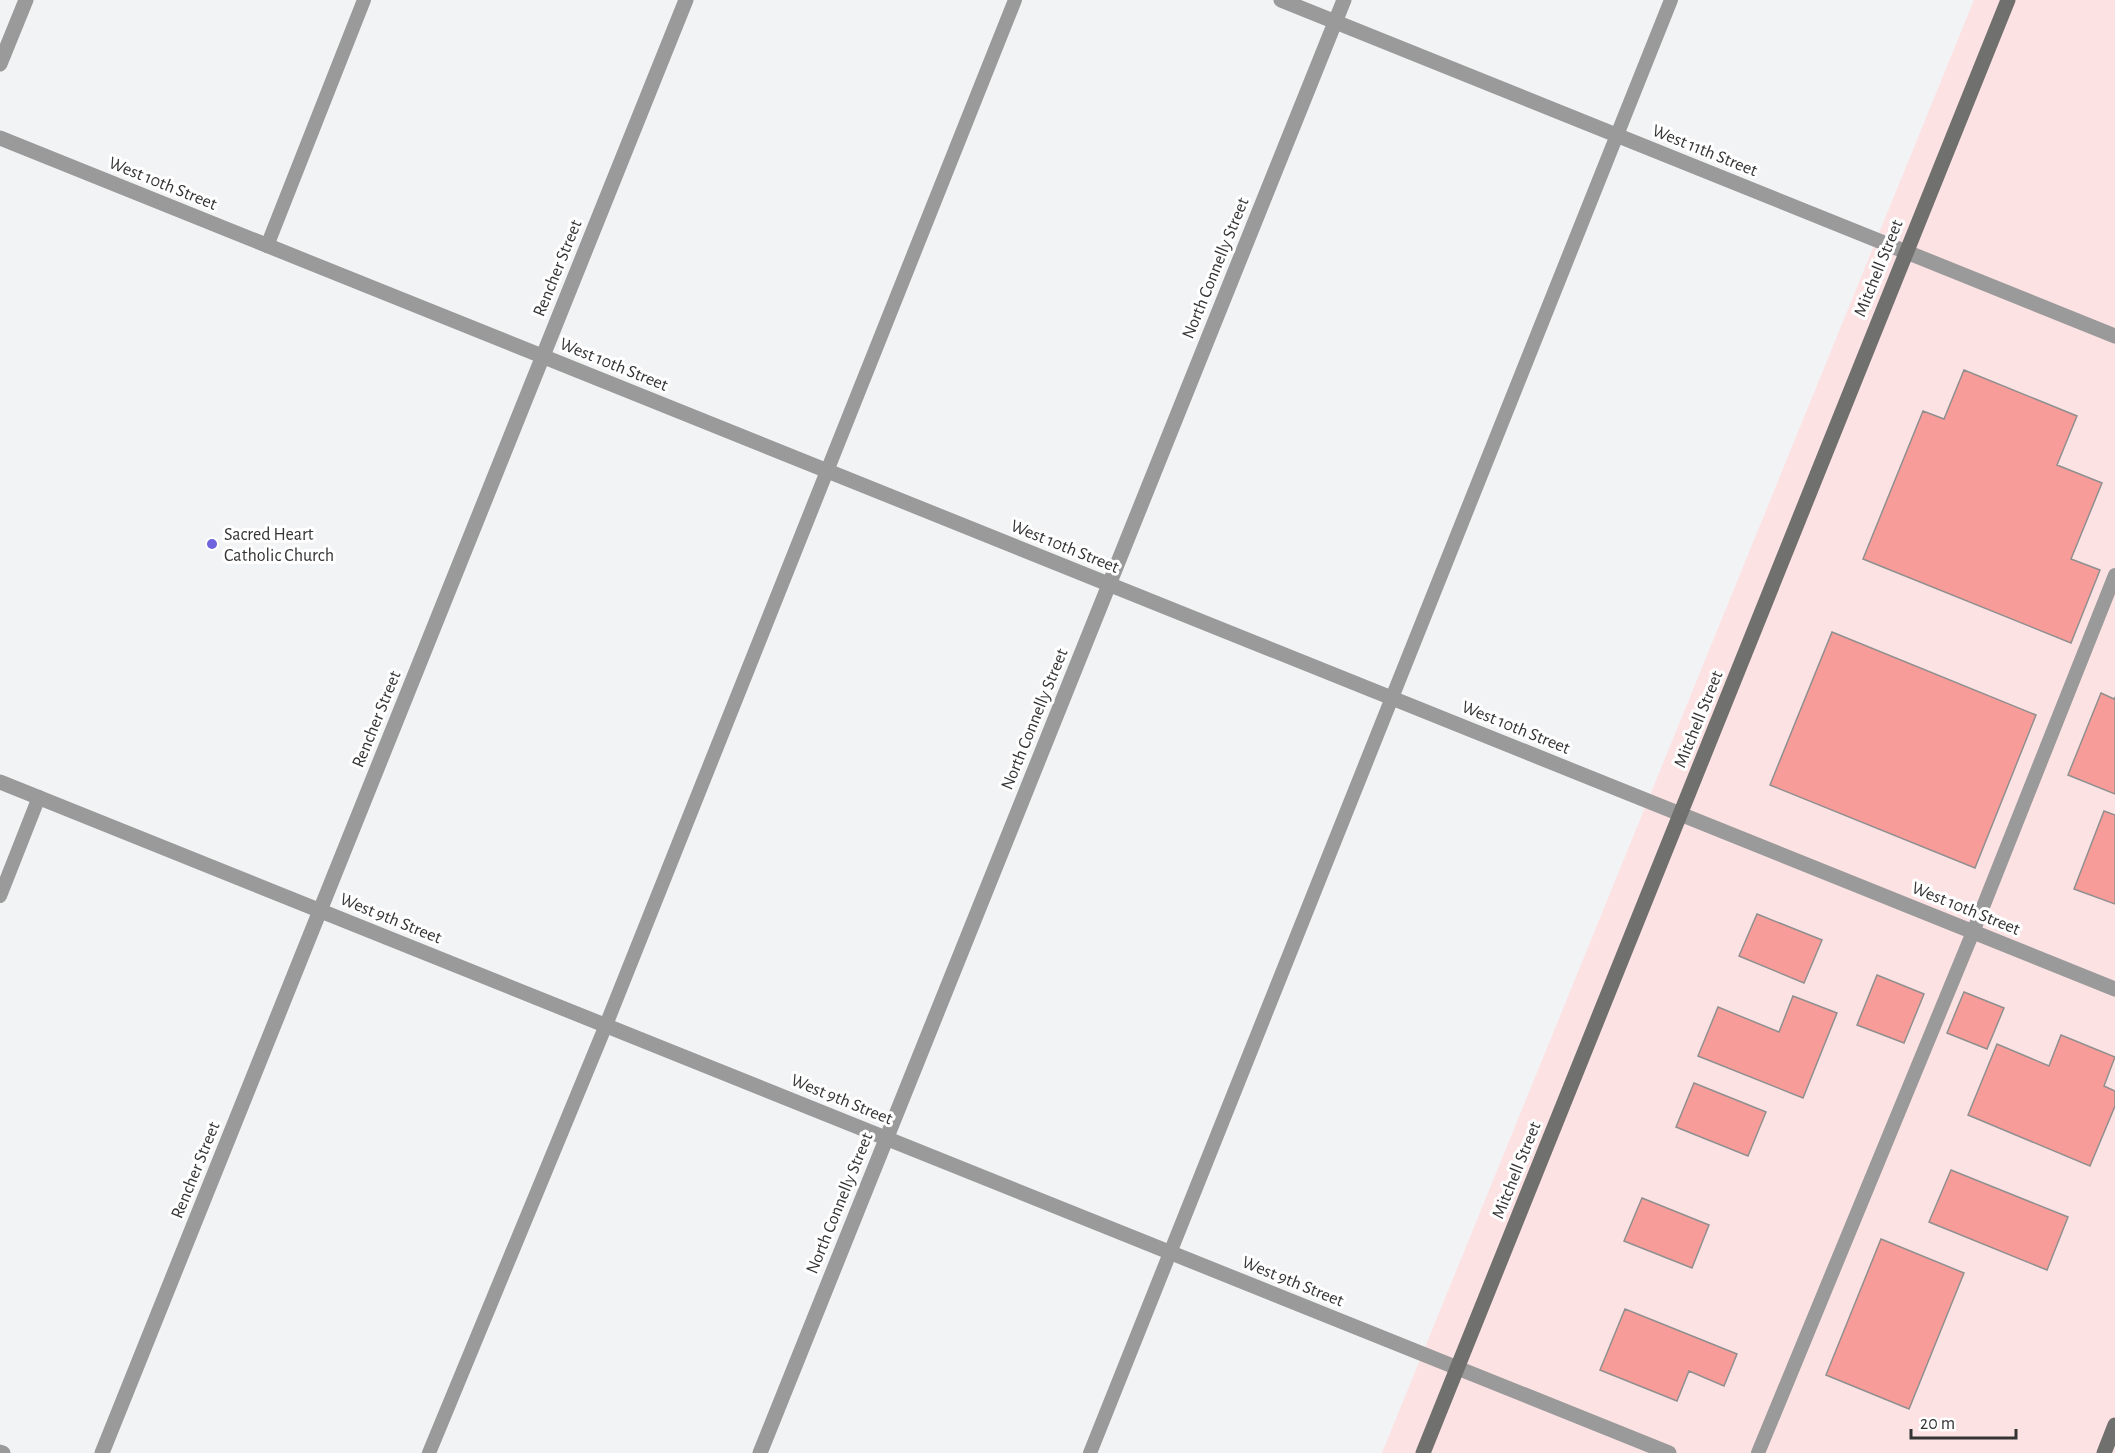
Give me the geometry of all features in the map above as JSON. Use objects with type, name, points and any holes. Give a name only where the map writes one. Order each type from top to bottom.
[{"type":"street","points":[[0,64],[26,0]]},
{"type":"street","name":"Rencher Street","points":[[102,1453],[686,0]]},
{"type":"street","name":"West 11th Street","points":[[1281,0],[2115,336]]},
{"type":"street","name":"North Connelly Street","points":[[759,1453],[1344,0]]},
{"type":"street","name":"Mitchell Street","points":[[1423,1453],[2008,0]]},
{"type":"street","name":"West 10th Street","points":[[0,138],[2115,989]]},
{"type":"street","name":"West 9th Street","points":[[0,782],[1669,1453]]},
{"type":"street","points":[[2104,1453],[2115,1425]]},
{"type":"lane","points":[[267,246],[364,0]]},
{"type":"lane","points":[[429,1453],[606,1025],[1015,0]]},
{"type":"lane","points":[[1090,1453],[1671,0]]},
{"type":"lane","points":[[1758,1453],[1973,932],[2115,575]]},
{"type":"lane","points":[[0,896],[39,797]]},
{"type":"shaded area","points":[[1974,0],[2115,0],[2115,1453],[1382,1453]]},
{"type":"building","points":[[1964,370],[2077,416],[2057,465],[2102,483],[2071,559],[2100,570],[2071,643],[1863,559],[1923,411],[1944,419]]},
{"type":"building","points":[[1832,632],[2036,715],[1975,868],[1770,785]]},
{"type":"building","points":[[2101,693],[2114,699],[2115,697],[2115,794],[2068,775]]},
{"type":"building","points":[[2104,811],[2115,815],[2115,904],[2074,889]]},
{"type":"building","points":[[1757,914],[1822,940],[1804,983],[1739,956]]},
{"type":"building","points":[[1877,975],[1924,994],[1904,1043],[1857,1025]]},
{"type":"building","points":[[1964,992],[2004,1008],[1987,1049],[1947,1033]]},
{"type":"building","points":[[1793,996],[1837,1013],[1803,1098],[1698,1056],[1718,1007],[1779,1032]]},
{"type":"building","points":[[2061,1035],[2115,1057],[2104,1086],[2115,1091],[2115,1106],[2090,1166],[1968,1115],[1997,1044],[2049,1066]]},
{"type":"building","points":[[1694,1083],[1766,1112],[1748,1156],[1676,1127]]},
{"type":"building","points":[[1951,1170],[2068,1217],[2047,1270],[1929,1222]]},
{"type":"building","points":[[1642,1198],[1709,1225],[1692,1268],[1624,1241]]},
{"type":"building","points":[[1881,1239],[1964,1273],[1909,1409],[1826,1375]]},
{"type":"building","points":[[1625,1309],[1737,1354],[1724,1386],[1689,1371],[1677,1401],[1600,1370]]},
{"type":"place","name":"Sacred Heart Catholic Church","points":[[212,544]]}]
